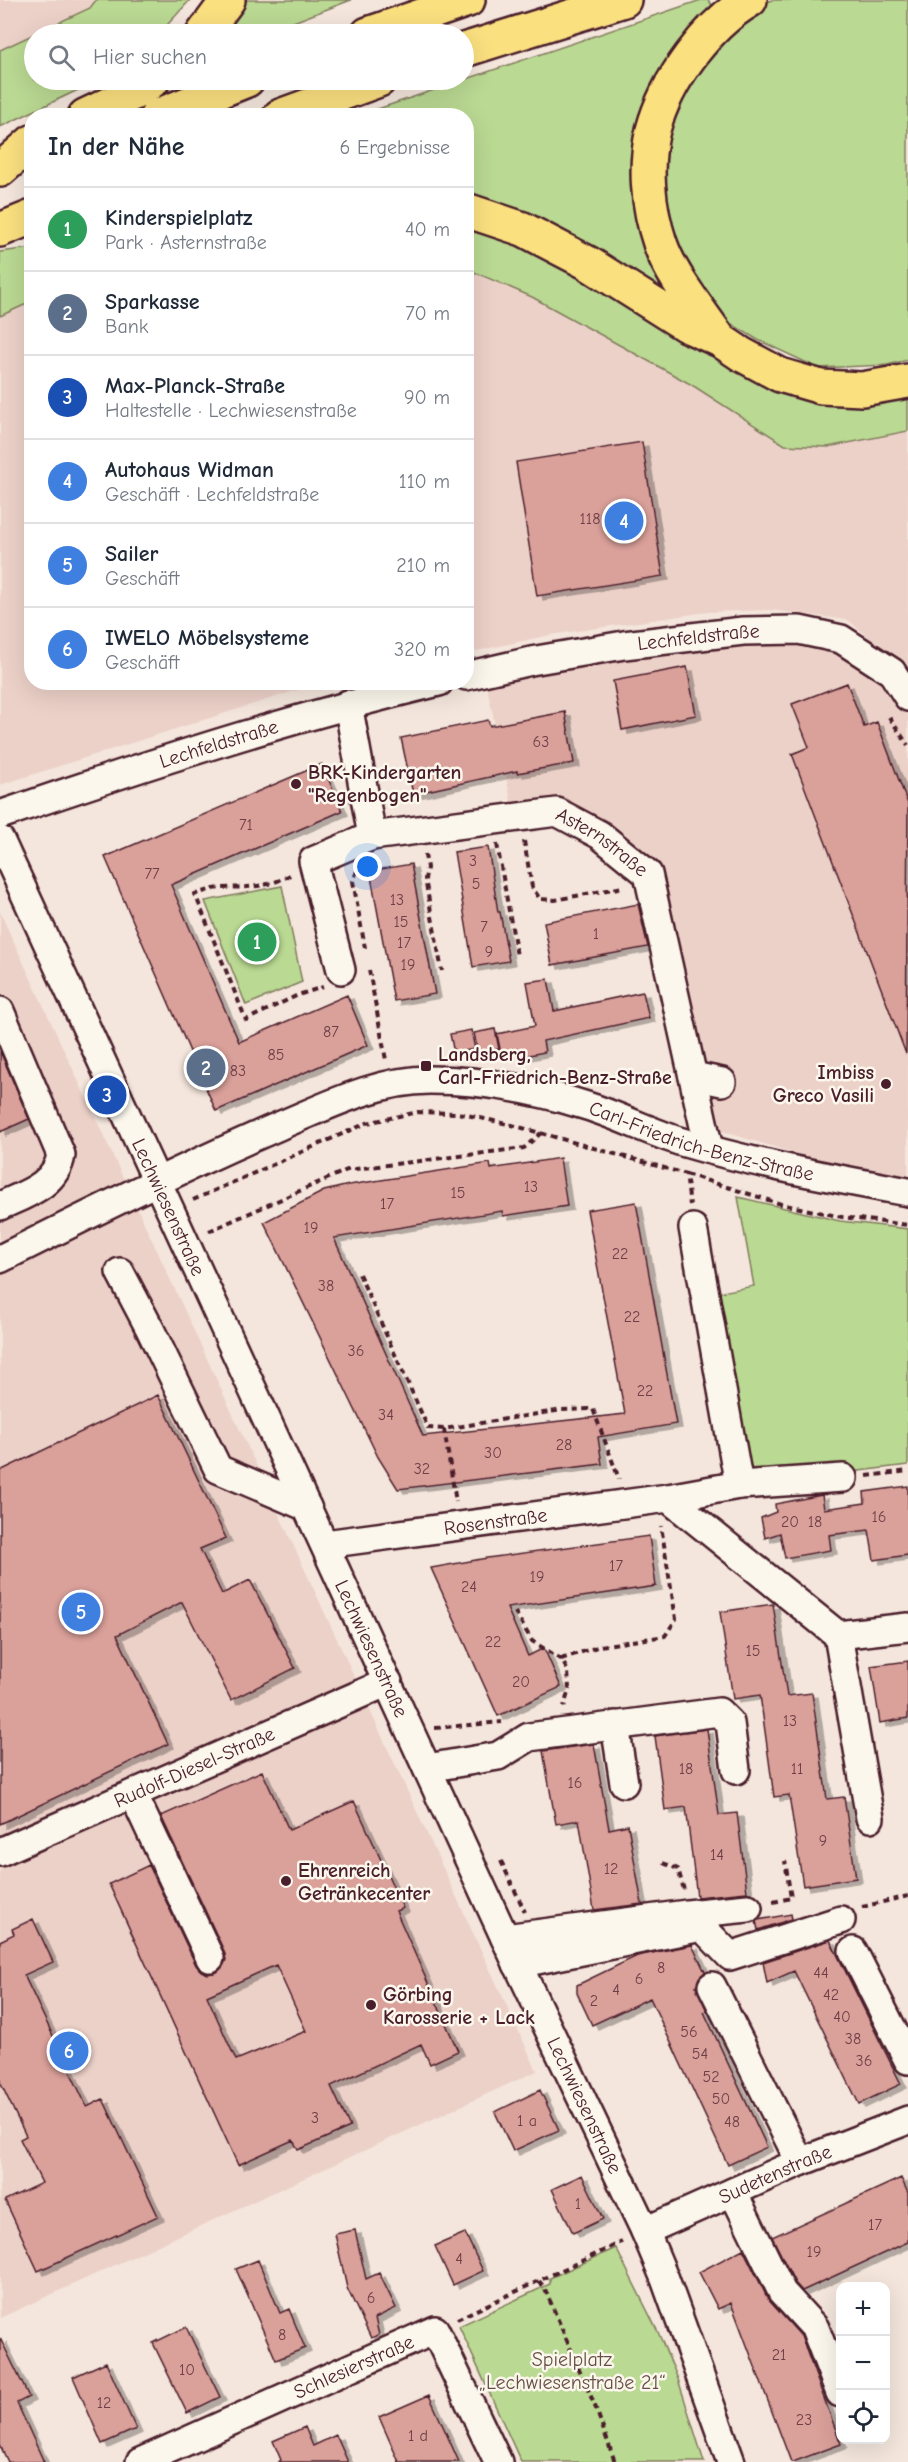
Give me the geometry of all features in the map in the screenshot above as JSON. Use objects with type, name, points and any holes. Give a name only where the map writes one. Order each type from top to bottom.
[{"type":"highway","points":[[210,24],[228,0]]},
{"type":"highway","points":[[397,24],[468,0]]},
{"type":"highway","points":[[474,47],[624,0]]},
{"type":"highway","points":[[720,340],[675,274],[660,245],[650,209],[648,172],[653,130],[671,85],[700,43],[750,0]]},
{"type":"highway","points":[[102,108],[140,90]]},
{"type":"highway","points":[[178,108],[222,90]]},
{"type":"highway","points":[[302,108],[352,90]]},
{"type":"highway","points":[[0,170],[24,149]]},
{"type":"highway","points":[[0,179],[24,169]]},
{"type":"highway","points":[[474,213],[523,229],[588,263],[686,325],[720,340],[780,375],[821,387],[862,389],[908,381]]},
{"type":"highway","points":[[0,230],[24,220]]},
{"type":"highway","points":[[0,236],[24,232]]},
{"type":"street","name":"Lechfeldstraße","points":[[474,674],[531,661],[624,645],[743,631],[799,630],[842,639],[892,672],[908,697]]},
{"type":"street","name":"Lechfeldstraße","points":[[0,815],[127,771],[348,704],[406,690]]},
{"type":"street","points":[[348,704],[372,836]]},
{"type":"street","name":"Asternstraße","points":[[313,861],[372,836],[557,812],[600,835],[648,874],[709,1149]]},
{"type":"street","name":"Lechwiesenstraße","points":[[0,840],[411,1730],[427,1768],[437,1816],[505,1938],[645,2232],[665,2279],[731,2462]]},
{"type":"street","points":[[313,861],[342,977]]},
{"type":"street","points":[[0,1011],[61,1155],[59,1167],[52,1178],[33,1191],[0,1206]]},
{"type":"street","points":[[693,1076],[722,1082]]},
{"type":"street","name":"Carl-Friedrich-Benz-Straße","points":[[0,1259],[158,1181],[346,1098],[391,1084],[429,1080],[500,1085],[586,1106],[680,1141],[709,1149],[817,1175],[908,1192]]},
{"type":"street","points":[[693,1228],[739,1485]]},
{"type":"street","points":[[120,1272],[218,1469],[307,1507]]},
{"type":"street","name":"Rosenstraße","points":[[325,1544],[662,1499],[739,1485],[843,1478]]},
{"type":"street","points":[[662,1499],[838,1635],[870,1818]]},
{"type":"street","points":[[838,1635],[908,1627]]},
{"type":"street","name":"Rudolf-Diesel-Straße","points":[[0,1852],[133,1794],[315,1720],[388,1682]]},
{"type":"street","points":[[427,1768],[498,1756],[529,1737],[719,1712],[729,1723],[736,1770]]},
{"type":"street","points":[[615,1725],[624,1783]]},
{"type":"street","points":[[133,1794],[210,1958]]},
{"type":"street","points":[[505,1938],[748,1908]]},
{"type":"street","points":[[517,1964],[702,1927],[730,1956],[841,1920]]},
{"type":"street","points":[[853,1951],[908,2060]]},
{"type":"street","points":[[712,1986],[800,2162]]},
{"type":"street","name":"Sudetenstraße","points":[[645,2232],[800,2162],[908,2120]]},
{"type":"street","points":[[733,2192],[782,2292],[815,2328],[838,2390]]},
{"type":"street","name":"Schlesierstraße","points":[[140,2462],[435,2330],[498,2462]]},
{"type":"path","points":[[888,715],[908,745]]},
{"type":"path","points":[[520,817],[532,887],[540,899],[555,900],[650,882]]},
{"type":"path","points":[[493,820],[517,956]]},
{"type":"path","points":[[422,830],[427,868],[425,879],[442,971]]},
{"type":"path","points":[[365,950],[353,881],[372,836]]},
{"type":"path","points":[[313,861],[282,880],[250,888],[220,888],[195,894],[246,1020],[342,977],[369,972]]},
{"type":"path","points":[[367,961],[391,1084]]},
{"type":"path","points":[[192,1201],[367,1123],[418,1112],[458,1113],[542,1133],[781,1204],[842,1217],[908,1225]]},
{"type":"path","points":[[186,1241],[347,1170],[524,1148],[542,1133]]},
{"type":"path","points":[[686,1174],[693,1228]]},
{"type":"path","points":[[359,1274],[428,1428],[444,1428],[562,1410],[593,1409],[628,1503]]},
{"type":"path","points":[[444,1428],[460,1526]]},
{"type":"path","points":[[843,1478],[908,1471]]},
{"type":"path","points":[[561,1659],[600,1646],[665,1636],[676,1619],[662,1499]]},
{"type":"path","points":[[515,1612],[532,1641],[561,1659],[568,1671],[569,1689],[566,1706],[560,1710]]},
{"type":"path","points":[[411,1730],[513,1720]]},
{"type":"path","points":[[748,1908],[791,1898],[785,1861]]},
{"type":"path","points":[[663,1863],[678,1869],[687,1914]]},
{"type":"path","points":[[841,1920],[861,1908],[908,1896]]},
{"type":"path","points":[[435,2330],[645,2232]]},
{"type":"path","points":[[539,2281],[544,2287],[595,2406],[615,2462]]},
{"type":"shaded area","points":[[0,0],[141,0],[65,24],[24,24],[24,50],[0,89]]},
{"type":"shaded area","points":[[474,272],[532,297],[692,385],[785,444],[828,447],[908,431],[908,681],[895,660],[848,620],[771,610],[707,612],[550,635],[474,651]]},
{"type":"shaded area","points":[[24,305],[24,690],[298,690],[0,785],[0,316]]},
{"type":"shaded area","points":[[800,640],[838,648],[887,681],[908,711],[908,1177],[820,1161],[718,1130],[654,866],[603,825],[513,810],[486,682],[681,646]]},
{"type":"shaded area","points":[[0,912],[537,2071],[0,2318]]},
{"type":"green space","points":[[96,0],[190,0],[168,24],[56,24],[90,8]]},
{"type":"green space","points":[[238,0],[351,0],[288,24],[220,24]]},
{"type":"green space","points":[[701,0],[708,0],[714,7],[686,36],[654,81],[639,132],[662,283],[650,288],[474,201],[474,108],[381,108],[434,90],[474,90],[474,77]]},
{"type":"green space","points":[[771,0],[908,0],[908,360],[887,365],[818,368],[758,340],[720,317],[699,291],[677,245],[663,206],[662,167],[668,129],[684,86],[747,14]]},
{"type":"green space","points":[[24,39],[24,90],[78,90],[40,108],[24,108],[24,116],[0,127],[0,50]]},
{"type":"green space","points":[[474,223],[870,403],[908,399],[908,431],[828,447],[785,445],[692,385],[532,297],[474,272]]},
{"type":"green space","points":[[24,249],[24,305],[0,316],[0,252]]},
{"type":"green space","points":[[282,886],[302,982],[246,1005],[205,901]]},
{"type":"green space","points":[[738,1197],[840,1221],[908,1229],[908,1465],[842,1473],[746,1479],[711,1294],[754,1286]]},
{"type":"green space","name":"Spielplatz „Lechwiesenstraße 21“","points":[[616,2248],[658,2332],[678,2379],[704,2462],[521,2462],[459,2326],[550,2284],[550,2278]]},
{"type":"building","points":[[642,442],[663,576],[537,596],[516,462]]},
{"type":"building","points":[[687,667],[696,715],[622,730],[613,681]]},
{"type":"building","points":[[847,683],[864,727],[877,722],[908,804],[906,1054],[792,754],[809,747],[792,704]]},
{"type":"building","points":[[565,712],[574,763],[517,773],[517,771],[413,794],[401,738],[488,720],[490,726]]},
{"type":"building","points":[[322,764],[342,811],[171,885],[239,1042],[347,995],[368,1045],[216,1111],[105,857]]},
{"type":"building","points":[[488,847],[498,912],[500,912],[509,961],[473,967],[454,852]]},
{"type":"building","points":[[411,864],[435,994],[394,1001],[370,871]]},
{"type":"building","points":[[638,904],[648,947],[552,965],[544,922]]},
{"type":"building","points":[[548,979],[554,1011],[643,992],[649,1018],[543,1041],[545,1052],[524,1056],[523,1050],[501,1054],[497,1034],[535,1026],[527,982]]},
{"type":"building","points":[[495,1029],[499,1049],[478,1053],[474,1033]]},
{"type":"building","points":[[471,1030],[475,1049],[454,1053],[450,1034]]},
{"type":"building","points":[[0,1051],[29,1119],[0,1132]]},
{"type":"building","points":[[560,1158],[567,1206],[503,1216],[502,1211],[334,1238],[423,1436],[625,1414],[587,1210],[636,1202],[676,1424],[598,1437],[602,1464],[398,1489],[378,1457],[264,1222],[324,1191],[349,1185],[490,1163],[491,1169]]},
{"type":"building","points":[[158,1395],[226,1538],[200,1549],[222,1594],[250,1580],[295,1668],[231,1700],[182,1602],[117,1635],[168,1744],[0,1824],[0,1471]]},
{"type":"building","points":[[908,1486],[908,1555],[874,1560],[869,1530],[829,1535],[831,1550],[785,1558],[780,1533],[765,1538],[761,1518],[776,1512],[775,1504],[822,1495],[824,1509],[865,1503],[864,1492]]},
{"type":"building","points":[[649,1536],[656,1586],[507,1608],[528,1656],[544,1648],[561,1687],[498,1716],[431,1568]]},
{"type":"building","points":[[773,1604],[787,1696],[812,1693],[827,1799],[844,1797],[856,1878],[803,1886],[789,1795],[774,1797],[760,1695],[733,1699],[720,1612]]},
{"type":"building","points":[[908,1661],[908,1718],[880,1723],[871,1666]]},
{"type":"building","points":[[707,1729],[719,1815],[737,1813],[747,1892],[697,1897],[686,1807],[665,1810],[655,1736]]},
{"type":"building","points":[[594,1744],[609,1829],[628,1825],[642,1904],[594,1910],[579,1820],[556,1824],[543,1751]]},
{"type":"building","points":[[262,1771],[289,1830],[354,1801],[403,1908],[396,1911],[458,2051],[430,2064],[421,2044],[331,2086],[350,2127],[298,2150],[293,2140],[238,2165],[109,1884],[149,1865],[196,1965],[208,1974],[217,1972],[223,1966],[226,1960],[224,1951],[161,1816]],"holes":[[[276,1965],[306,2031],[236,2060],[207,1996]]]},
{"type":"building","points":[[791,1914],[792,1919],[758,1930],[756,1921],[758,1920]]},
{"type":"building","points":[[33,1919],[53,1962],[24,1975],[87,2107],[103,2099],[158,2216],[38,2271],[5,2200],[42,2183],[20,2139],[26,2136],[0,2082],[0,1941],[14,1934],[12,1929]]},
{"type":"building","points":[[830,1940],[901,2084],[859,2104],[794,1971],[767,1983],[763,1962]]},
{"type":"building","points":[[692,1945],[705,1972],[699,1978],[696,1986],[707,2011],[704,2012],[767,2147],[728,2165],[650,1998],[592,2025],[577,1993],[577,1985],[637,1956]]},
{"type":"building","points":[[540,2090],[559,2130],[513,2151],[495,2112]]},
{"type":"building","points":[[582,2175],[603,2219],[573,2233],[552,2189]]},
{"type":"building","points":[[901,2178],[908,2193],[908,2242],[802,2291],[795,2283],[772,2237]]},
{"type":"building","points":[[355,2230],[366,2279],[379,2273],[396,2308],[375,2318],[379,2335],[371,2338],[347,2288],[335,2234]]},
{"type":"building","points":[[465,2233],[483,2271],[453,2285],[435,2246]]},
{"type":"building","points":[[743,2249],[768,2299],[801,2336],[836,2430],[836,2444],[841,2444],[791,2462],[731,2303],[718,2309],[699,2272]]},
{"type":"building","points":[[258,2260],[280,2313],[289,2309],[305,2348],[276,2360],[236,2269]]},
{"type":"building","points":[[186,2327],[220,2397],[187,2413],[153,2343]]},
{"type":"building","points":[[0,2338],[29,2397],[17,2403],[44,2462],[8,2462],[0,2445]]},
{"type":"building","points":[[106,2362],[136,2429],[102,2444],[73,2377]]},
{"type":"building","points":[[429,2395],[459,2462],[399,2462],[379,2417]]},
{"type":"building","points":[[305,2427],[313,2446],[336,2435],[348,2462],[278,2462],[281,2460],[273,2441]]},
{"type":"place","name":"Autohaus Widman","points":[[624,521]]},
{"type":"place","name":"BRK-Kindergarten \"Regenbogen\"","points":[[296,784]]},
{"type":"place","name":"Kinderspielplatz","points":[[257,942]]},
{"type":"place","name":"Landsberg, Carl-Friedrich-Benz-Straße","points":[[426,1066]]},
{"type":"place","name":"Sparkasse","points":[[206,1068]]},
{"type":"place","name":"Imbiss Greco Vasili","points":[[886,1084]]},
{"type":"place","name":"Max-Planck-Straße","points":[[107,1095]]},
{"type":"place","name":"Sailer","points":[[81,1612]]},
{"type":"place","name":"Ehrenreich Getränkecenter","points":[[286,1881]]},
{"type":"place","name":"Görbing Karosserie + Lack","points":[[371,2005]]},
{"type":"place","name":"IWELO Möbelsysteme","points":[[69,2051]]}]
